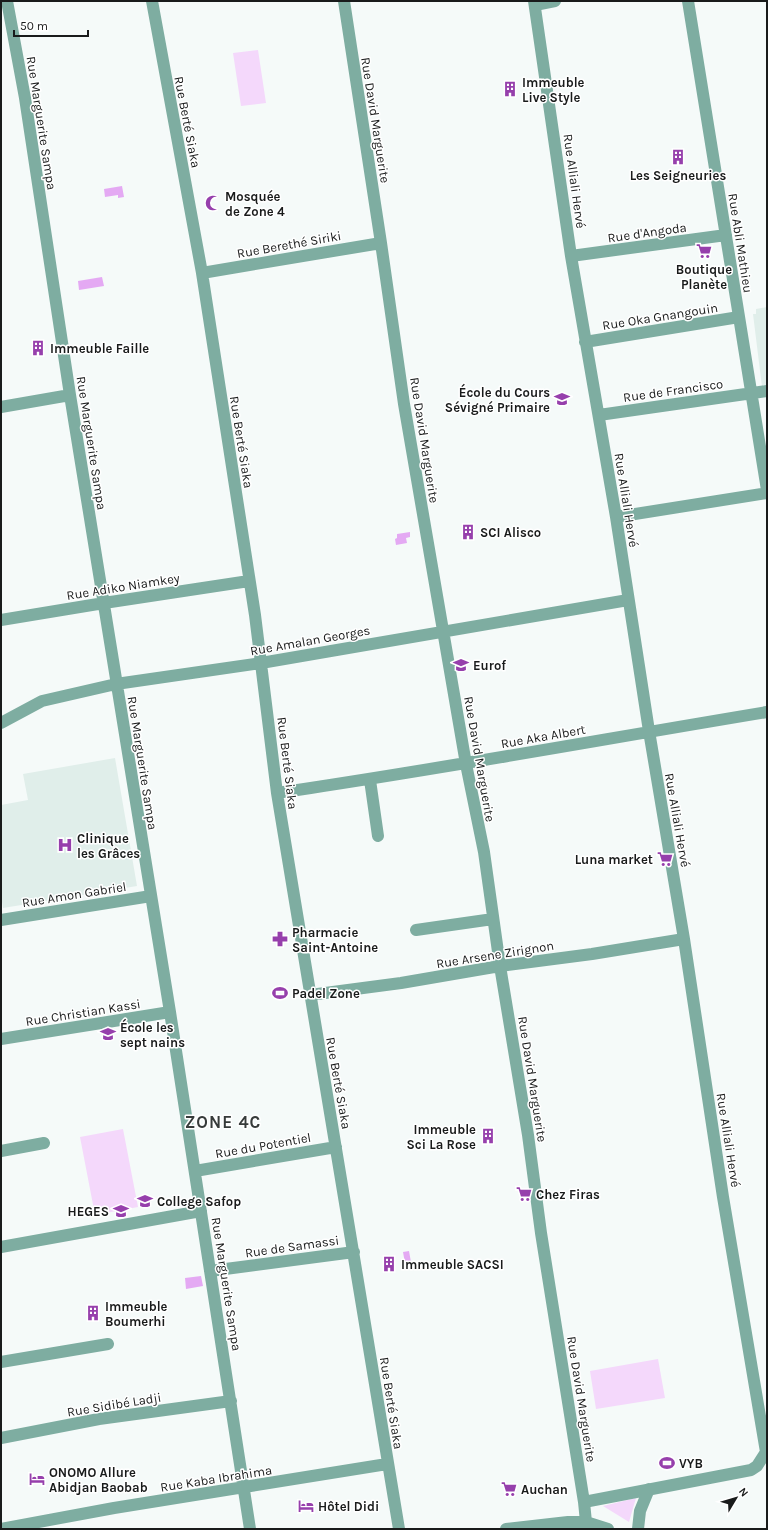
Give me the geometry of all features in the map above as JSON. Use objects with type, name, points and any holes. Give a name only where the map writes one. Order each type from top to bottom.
[{"type":"street","name":"Rue Marguerite Sampa","points":[[7,1],[25,98],[70,395],[170,1012],[250,1529]]},
{"type":"street","name":"Rue Berté Siaka","points":[[152,1],[202,273],[261,663],[277,793],[399,1529]]},
{"type":"street","name":"Rue David Marguerite","points":[[344,1],[404,404],[466,764],[484,852],[500,966],[526,1123],[542,1239],[586,1522]]},
{"type":"street","points":[[535,3],[555,1]]},
{"type":"street","name":"Rue Abli Mathieu","points":[[688,1],[767,492]]},
{"type":"street","name":"Rue Alliali Hervé","points":[[535,3],[571,256],[616,517],[649,732],[684,939],[723,1197],[767,1453],[757,1466],[751,1470],[584,1502]]},
{"type":"street","name":"Rue d'Angoda","points":[[571,256],[726,235]]},
{"type":"street","name":"Rue Berethé Siriki","points":[[202,273],[381,242]]},
{"type":"street","name":"Rue Oka Gnangouin","points":[[585,342],[739,317]]},
{"type":"street","name":"Rue de Francisco","points":[[599,415],[767,391]]},
{"type":"street","points":[[1,407],[70,395]]},
{"type":"street","points":[[616,517],[767,492]]},
{"type":"street","name":"Rue Adiko Niamkey","points":[[1,620],[249,581]]},
{"type":"street","name":"Rue Amalan Georges","points":[[1,723],[42,701],[116,684],[261,663],[628,600]]},
{"type":"street","name":"Rue Aka Albert","points":[[277,793],[370,780],[767,712]]},
{"type":"street","points":[[370,780],[378,836]]},
{"type":"street","name":"Rue Amon Gabriel","points":[[1,920],[151,896]]},
{"type":"street","points":[[416,930],[493,919]]},
{"type":"street","name":"Rue Arsene Zirignon","points":[[310,995],[401,983],[500,966],[592,954],[684,939]]},
{"type":"street","name":"Rue Christian Kassi","points":[[1,1039],[170,1012]]},
{"type":"street","points":[[1,1151],[44,1143]]},
{"type":"street","name":"Rue du Potentiel","points":[[195,1171],[336,1147]]},
{"type":"street","points":[[1,1247],[201,1211]]},
{"type":"street","name":"Rue de Samassi","points":[[210,1271],[354,1252]]},
{"type":"street","points":[[1,1362],[108,1344]]},
{"type":"street","name":"Rue Sidibé Ladji","points":[[1,1438],[99,1419],[231,1401]]},
{"type":"street","name":"Rue Kaba Ibrahima","points":[[1,1529],[114,1508],[388,1464]]},
{"type":"street","points":[[638,1529],[640,1511],[649,1489]]},
{"type":"street","points":[[506,1529],[524,1528],[551,1523],[586,1522],[608,1529]]},
{"type":"shaded area","points":[[258,50],[266,103],[241,106],[233,53]]},
{"type":"shaded area","points":[[122,186],[124,197],[118,198],[118,195],[105,197],[104,189]]},
{"type":"shaded area","points":[[102,277],[104,286],[79,290],[78,281]]},
{"type":"shaded area","points":[[767,307],[767,386],[762,387],[753,314],[756,314],[756,309]]},
{"type":"shaded area","points":[[410,532],[410,537],[406,538],[407,543],[396,545],[395,539],[397,538],[397,534]]},
{"type":"shaded area","name":"Clinique les Grâces","points":[[115,758],[137,886],[3,908],[1,896],[1,805],[28,800],[23,774]]},
{"type":"shaded area","points":[[123,1129],[138,1207],[95,1215],[80,1137]]},
{"type":"shaded area","points":[[409,1251],[412,1268],[406,1269],[403,1252]]},
{"type":"shaded area","points":[[201,1276],[203,1286],[186,1289],[185,1278]]},
{"type":"shaded area","points":[[658,1359],[665,1398],[596,1409],[590,1371]]},
{"type":"shaded area","points":[[636,1498],[629,1522],[603,1506]]},
{"type":"place","name":"Immeuble Live Style","points":[[510,89]]},
{"type":"place","name":"Les Seigneuries","points":[[678,157]]},
{"type":"place","name":"Mosquée de Zone 4","points":[[213,203]]},
{"type":"place","name":"Boutique Planète","points":[[704,251]]},
{"type":"place","name":"Immeuble Faille","points":[[38,348]]},
{"type":"place","name":"École du Cours Sévigné Primaire","points":[[562,399]]},
{"type":"place","name":"SCI Alisco","points":[[468,532]]},
{"type":"place","name":"Eurof","points":[[461,665]]},
{"type":"place","name":"Clinique les Grâces","points":[[65,845]]},
{"type":"place","name":"Luna market","points":[[665,859]]},
{"type":"place","name":"Pharmacie Saint-Antoine","points":[[280,939]]},
{"type":"place","name":"Padel Zone","points":[[280,993]]},
{"type":"place","name":"École les sept nains","points":[[108,1034]]},
{"type":"place","name":"Immeuble Sci La Rose","points":[[488,1136]]},
{"type":"place","name":"Chez Firas","points":[[524,1194]]},
{"type":"place","name":"College Safop","points":[[145,1201]]},
{"type":"place","name":"HEGES","points":[[121,1211]]},
{"type":"place","name":"Immeuble SACSI","points":[[389,1264]]},
{"type":"place","name":"Immeuble Boumerhi","points":[[93,1313]]},
{"type":"place","name":"VYB","points":[[667,1463]]},
{"type":"place","name":"ONOMO Allure Abidjan Baobab","points":[[37,1479]]},
{"type":"place","name":"Auchan","points":[[509,1489]]},
{"type":"place","name":"Hôtel Didi","points":[[306,1506]]},
{"type":"district","name":"ZONE 4C","points":[[223,1122]]}]
